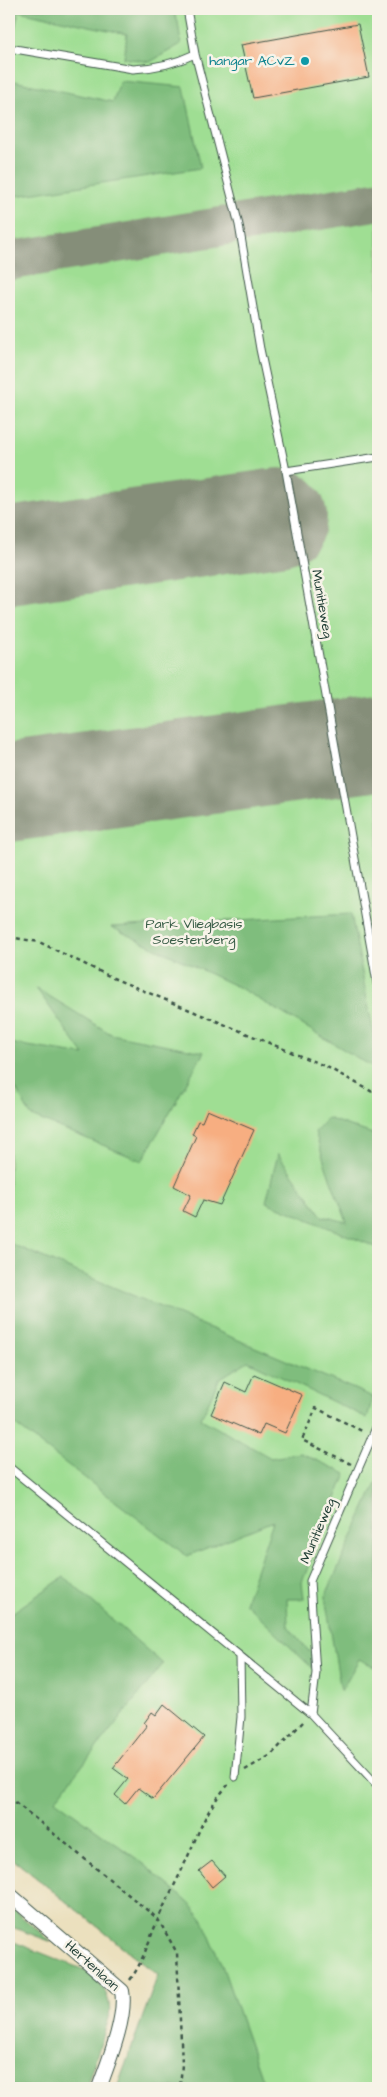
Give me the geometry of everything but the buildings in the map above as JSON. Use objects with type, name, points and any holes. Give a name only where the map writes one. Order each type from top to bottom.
[{"type":"street","name":"Hertenlaan","points":[[9,1894],[122,1991],[124,2002],[122,2015],[99,2088]]},
{"type":"lane","name":"Munitieweg","points":[[188,9],[195,54],[239,224],[260,349],[286,470],[378,988]]},
{"type":"lane","points":[[9,48],[133,70],[154,68],[178,62],[195,54]]},
{"type":"lane","points":[[286,470],[378,457]]},
{"type":"lane","name":"Munitieweg","points":[[311,1714],[316,1673],[310,1580],[378,1423]]},
{"type":"lane","points":[[9,1467],[311,1714],[378,1786]]},
{"type":"lane","points":[[235,1777],[241,1717],[240,1656]]},
{"type":"path","points":[[9,937],[39,942],[113,978],[327,1067],[378,1095]]},
{"type":"path","points":[[359,1468],[302,1440],[316,1408],[372,1436]]},
{"type":"path","points":[[122,1991],[137,1970],[201,1824],[214,1800],[235,1777],[271,1755],[311,1714]]},
{"type":"path","points":[[9,1797],[158,1919],[177,1953],[182,2064],[180,2088]]},
{"type":"green space","name":"Park Vliegbasis Soesterberg","points":[[9,9],[378,9],[378,2088],[117,2088],[158,1975],[9,1856]]},
{"type":"green space","points":[[9,9],[172,9],[178,22],[181,44],[150,62],[124,58],[127,34],[19,11],[9,56]]},
{"type":"green space","points":[[9,80],[113,102],[120,81],[184,87],[201,168],[9,197]]},
{"type":"green space","points":[[351,914],[378,1057],[378,1070],[240,988],[111,927]]},
{"type":"green space","points":[[36,988],[111,1034],[204,1052],[142,1161],[31,1116],[9,1076],[9,1043],[84,1055]]},
{"type":"green space","points":[[327,1118],[378,1136],[378,1248],[266,1202],[278,1154],[322,1216],[347,1222],[315,1132]]},
{"type":"green space","points":[[9,1243],[373,1397],[367,1418],[248,1361],[219,1379],[201,1419],[271,1458],[301,1453],[346,1474],[302,1582],[304,1599],[287,1599],[288,1626],[312,1655],[312,1668],[245,1603],[273,1521],[187,1556],[9,1420]]},
{"type":"green space","points":[[378,1479],[378,1669],[359,1659],[341,1691],[325,1597]]},
{"type":"green space","points":[[64,1577],[163,1664],[55,1800],[144,1864],[189,1903],[202,1918],[223,1968],[265,2088],[117,2088],[158,1975],[9,1856],[9,1615]]},
{"type":"green space","points":[[9,1906],[52,1942],[9,1926]]},
{"type":"green space","points":[[9,1940],[87,1971],[102,1986],[108,1998],[109,2018],[86,2088],[9,2087]]},
{"type":"taxiway","points":[[9,261],[378,201]]},
{"type":"runway","points":[[9,556],[278,517]]},
{"type":"runway","points":[[9,793],[378,742]]},
{"type":"place","name":"hangar ACvZ","points":[[305,61]]}]
